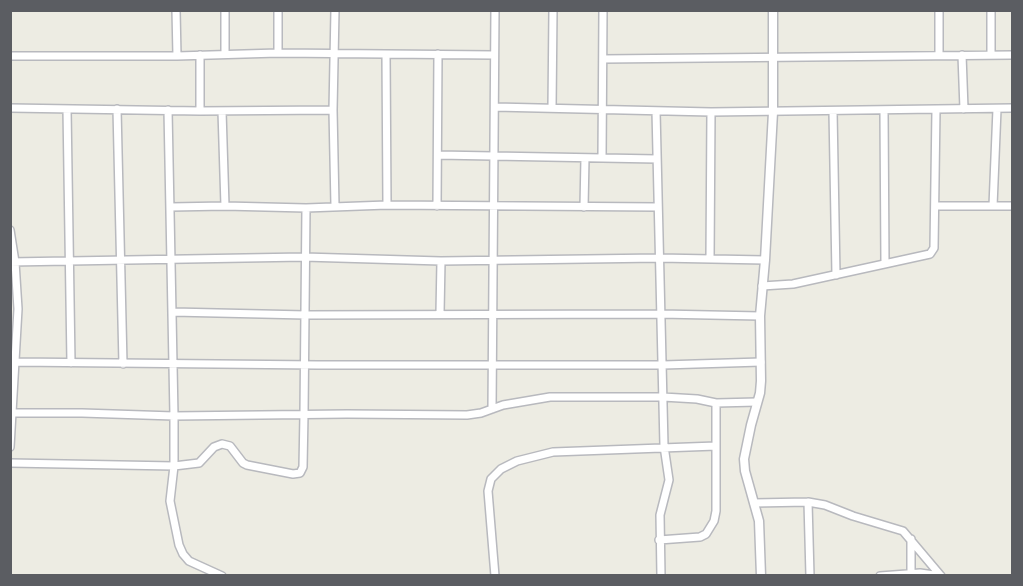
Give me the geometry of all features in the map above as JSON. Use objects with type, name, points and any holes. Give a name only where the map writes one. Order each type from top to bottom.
[{"type":"street","points":[[176,10],[177,56]]},
{"type":"street","points":[[225,10],[225,54]]},
{"type":"street","points":[[278,10],[278,53]]},
{"type":"street","points":[[335,206],[333,110],[336,10]]},
{"type":"street","points":[[492,409],[495,10]]},
{"type":"street","points":[[552,108],[553,10]]},
{"type":"street","points":[[602,158],[603,10]]},
{"type":"street","points":[[761,576],[760,529],[744,459],[760,393],[760,316],[773,111],[772,10]]},
{"type":"street","points":[[939,10],[939,55]]},
{"type":"street","points":[[991,55],[992,10]]},
{"type":"street","points":[[10,56],[177,56],[278,53],[494,55]]},
{"type":"street","points":[[386,54],[387,205]]},
{"type":"street","points":[[437,206],[438,54]]},
{"type":"street","points":[[603,59],[962,54],[1012,56]]},
{"type":"street","points":[[962,54],[964,109]]},
{"type":"street","points":[[200,55],[200,111]]},
{"type":"street","points":[[495,107],[711,112],[1012,108]]},
{"type":"street","points":[[10,108],[200,111],[333,110]]},
{"type":"street","points":[[67,109],[71,363]]},
{"type":"street","points":[[117,109],[123,364]]},
{"type":"street","points":[[993,206],[997,109]]},
{"type":"street","points":[[168,110],[174,365],[174,466],[170,501],[183,554],[189,561],[222,576]]},
{"type":"street","points":[[762,286],[792,284],[926,256],[932,252],[936,206],[936,110]]},
{"type":"street","points":[[222,111],[225,206]]},
{"type":"street","points":[[656,111],[664,446],[669,480],[660,514],[661,576]]},
{"type":"street","points":[[833,111],[836,275]]},
{"type":"street","points":[[884,111],[885,264]]},
{"type":"street","points":[[710,259],[711,112]]},
{"type":"street","points":[[438,155],[657,159]]},
{"type":"street","points":[[584,207],[585,158]]},
{"type":"street","points":[[171,207],[306,208],[387,205],[658,207]]},
{"type":"street","points":[[936,206],[1012,206]]},
{"type":"street","points":[[10,463],[174,466],[199,463],[214,447],[222,444],[230,446],[247,465],[297,475],[303,467],[306,208]]},
{"type":"street","points":[[10,230],[18,309],[10,447]]},
{"type":"street","points":[[13,262],[304,257],[441,261],[659,258],[765,260]]},
{"type":"street","points":[[440,313],[441,261]]},
{"type":"street","points":[[173,312],[306,315],[492,313],[760,316]]},
{"type":"street","points":[[15,362],[174,365],[761,362]]},
{"type":"street","points":[[12,413],[174,416],[467,415],[503,405],[550,397],[663,397],[697,399],[716,403],[757,402]]},
{"type":"street","points":[[659,540],[700,537],[709,530],[716,511],[716,403]]},
{"type":"street","points":[[495,576],[488,491],[491,479],[501,469],[517,461],[553,452],[664,446],[716,446]]},
{"type":"street","points":[[754,503],[808,502],[825,505],[888,525],[903,531],[911,538],[941,576]]},
{"type":"street","points":[[808,502],[810,576]]},
{"type":"street","points":[[911,538],[911,575]]},
{"type":"street","points":[[880,576],[941,576]]}]
